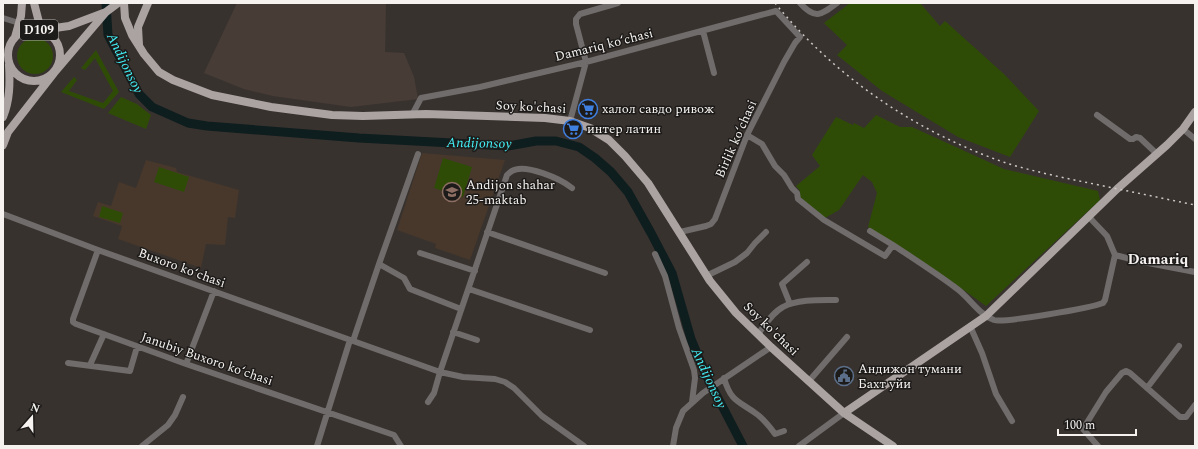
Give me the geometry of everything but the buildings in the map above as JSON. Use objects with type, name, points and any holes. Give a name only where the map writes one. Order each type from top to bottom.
[{"type":"main road","name":"D109","points":[[3,117],[9,95],[8,50],[19,23],[23,9],[22,3]]},
{"type":"main road","name":"D109","points":[[34,3],[41,30]]},
{"type":"main road","points":[[9,64],[20,78],[29,81],[38,81],[46,78],[54,73],[106,12],[118,3]]},
{"type":"main road","name":"Soy ko'chasi","points":[[124,3],[125,18],[139,48],[166,76],[198,90],[227,98],[271,107],[332,115],[545,118],[570,121],[590,128],[600,134],[625,156],[648,183],[680,232],[706,276],[736,313],[844,413],[893,446]]},
{"type":"main road","points":[[139,48],[138,27],[148,3]]},
{"type":"main road","points":[[41,30],[69,26],[106,12]]},
{"type":"main road","name":"D109","points":[[3,145],[8,132],[54,73],[59,61],[59,48],[55,40],[49,34],[41,30],[34,29],[26,30],[14,38]]},
{"type":"main road","points":[[844,413],[986,316],[1117,189],[1183,129],[1195,112]]},
{"type":"street","points":[[570,121],[586,62],[576,19],[580,14],[618,3]]},
{"type":"street","points":[[800,3],[808,12],[814,15],[823,14],[837,3]]},
{"type":"street","name":"Damariq koʻchasi","points":[[412,115],[421,98],[480,87],[586,62],[776,11],[800,37]]},
{"type":"street","points":[[3,18],[19,23]]},
{"type":"street","points":[[703,31],[714,73]]},
{"type":"street","name":"Birlik koʻchasi","points":[[680,232],[706,226],[711,224],[715,219],[747,135],[784,62],[800,37]]},
{"type":"street","points":[[1097,115],[1130,139],[1134,139],[1136,137],[1140,138],[1157,154]]},
{"type":"street","points":[[1183,129],[1195,139]]},
{"type":"street","points":[[747,135],[762,144],[775,166],[784,175],[797,193],[798,199],[824,220],[885,256],[893,245]]},
{"type":"street","points":[[317,446],[327,412],[418,154]]},
{"type":"street","points":[[428,402],[434,393],[453,332],[507,175],[512,170],[519,169],[537,172],[560,180],[572,188]]},
{"type":"street","name":"Buxoro koʻchasi","points":[[3,214],[98,250],[440,372],[464,378],[495,379],[505,382],[514,388],[542,416],[584,446]]},
{"type":"street","points":[[870,231],[958,289],[986,316],[995,320],[1009,320],[1102,303],[1105,300],[1115,255],[1107,236],[1089,217]]},
{"type":"street","points":[[487,232],[605,272]]},
{"type":"street","points":[[706,276],[735,262],[747,253],[766,232]]},
{"type":"street","name":"Janubiy Buxoro koʻchasi","points":[[98,250],[73,319],[73,322],[76,324],[137,347],[394,435],[401,446]]},
{"type":"street","points":[[420,253],[475,271]]},
{"type":"street","points":[[655,254],[665,276],[679,328],[694,370],[695,378],[692,402]]},
{"type":"street","points":[[1115,255],[1150,264],[1195,272]]},
{"type":"street","points":[[790,304],[782,284],[808,262]]},
{"type":"street","points":[[379,264],[404,278],[410,288],[461,309]]},
{"type":"street","points":[[469,289],[590,330]]},
{"type":"street","points":[[186,364],[214,291]]},
{"type":"street","points":[[758,334],[784,306],[810,300],[836,300]]},
{"type":"street","points":[[970,326],[982,352],[996,394],[1012,421]]},
{"type":"street","points":[[453,332],[477,340]]},
{"type":"street","points":[[90,365],[104,334]]},
{"type":"street","points":[[809,381],[848,337]]},
{"type":"street","points":[[1147,388],[1180,346]]},
{"type":"street","points":[[68,363],[130,371],[137,347]]},
{"type":"street","points":[[673,446],[676,428],[683,410],[702,392],[771,347]]},
{"type":"street","points":[[1098,446],[1083,429],[1106,392],[1122,373],[1126,371],[1180,418],[1186,417],[1195,405]]},
{"type":"street","points":[[722,379],[733,398],[758,415],[775,434],[784,431]]},
{"type":"street","points":[[142,446],[168,425],[175,415],[183,397]]},
{"type":"street","points":[[798,446],[844,413]]},
{"type":"shaded area","points":[[237,3],[386,3],[385,52],[404,53],[414,77],[418,99],[351,107],[273,96],[244,89],[204,73]]},
{"type":"shaded area","name":"Andijon shahar 25-maktab","points":[[422,153],[505,160],[470,260],[435,248],[436,244],[397,230]]},
{"type":"shaded area","points":[[146,160],[176,168],[177,172],[239,190],[235,218],[228,217],[225,245],[206,244],[201,268],[118,239],[122,226],[93,216],[98,202],[111,206],[119,182],[136,188]]},
{"type":"green space","points":[[850,3],[920,3],[940,26],[945,21],[1004,74],[1039,111],[1010,157],[958,137],[882,91],[837,55],[847,45],[824,23]]},
{"type":"green space","points":[[35,38],[48,43],[53,56],[48,69],[35,74],[22,69],[17,56],[22,43]]},
{"type":"green space","points":[[96,50],[119,92],[104,109],[61,92],[74,77],[77,80],[69,91],[103,103],[113,91],[95,58],[85,70],[81,68]]},
{"type":"green space","points":[[121,97],[137,104],[151,115],[146,129],[108,113]]},
{"type":"green space","points":[[876,115],[900,127],[912,127],[1004,169],[1098,191],[1100,200],[986,306],[951,281],[868,227],[877,193],[872,182],[863,175],[839,210],[825,218],[800,197],[800,191],[796,186],[820,166],[812,155],[836,117],[853,125],[854,123],[864,128]]},
{"type":"green space","points":[[443,158],[472,167],[463,197],[434,188]]},
{"type":"green space","points":[[159,167],[189,177],[184,192],[154,182]]},
{"type":"green space","points":[[102,206],[123,213],[120,223],[99,217]]},
{"type":"waterway","name":"Andijonsoy","points":[[106,3],[108,35],[139,94],[152,107],[188,123],[207,126],[359,138],[508,146],[536,141],[556,141],[579,147],[595,158],[611,172],[628,192],[672,273],[691,339],[706,375],[743,446]]},
{"type":"railway","points":[[775,3],[798,30],[851,78],[879,99],[940,135],[1006,163],[1061,177],[1195,205]]},
{"type":"place","name":"халол савдо ривож","points":[[588,109]]},
{"type":"place","name":"интер латин","points":[[573,129]]},
{"type":"place","name":"Andijon shahar 25-maktab","points":[[452,192]]},
{"type":"place","name":"Андижон тумани Бахт уйи","points":[[844,376]]},
{"type":"district","name":"Damariq","points":[[1158,259]]}]
